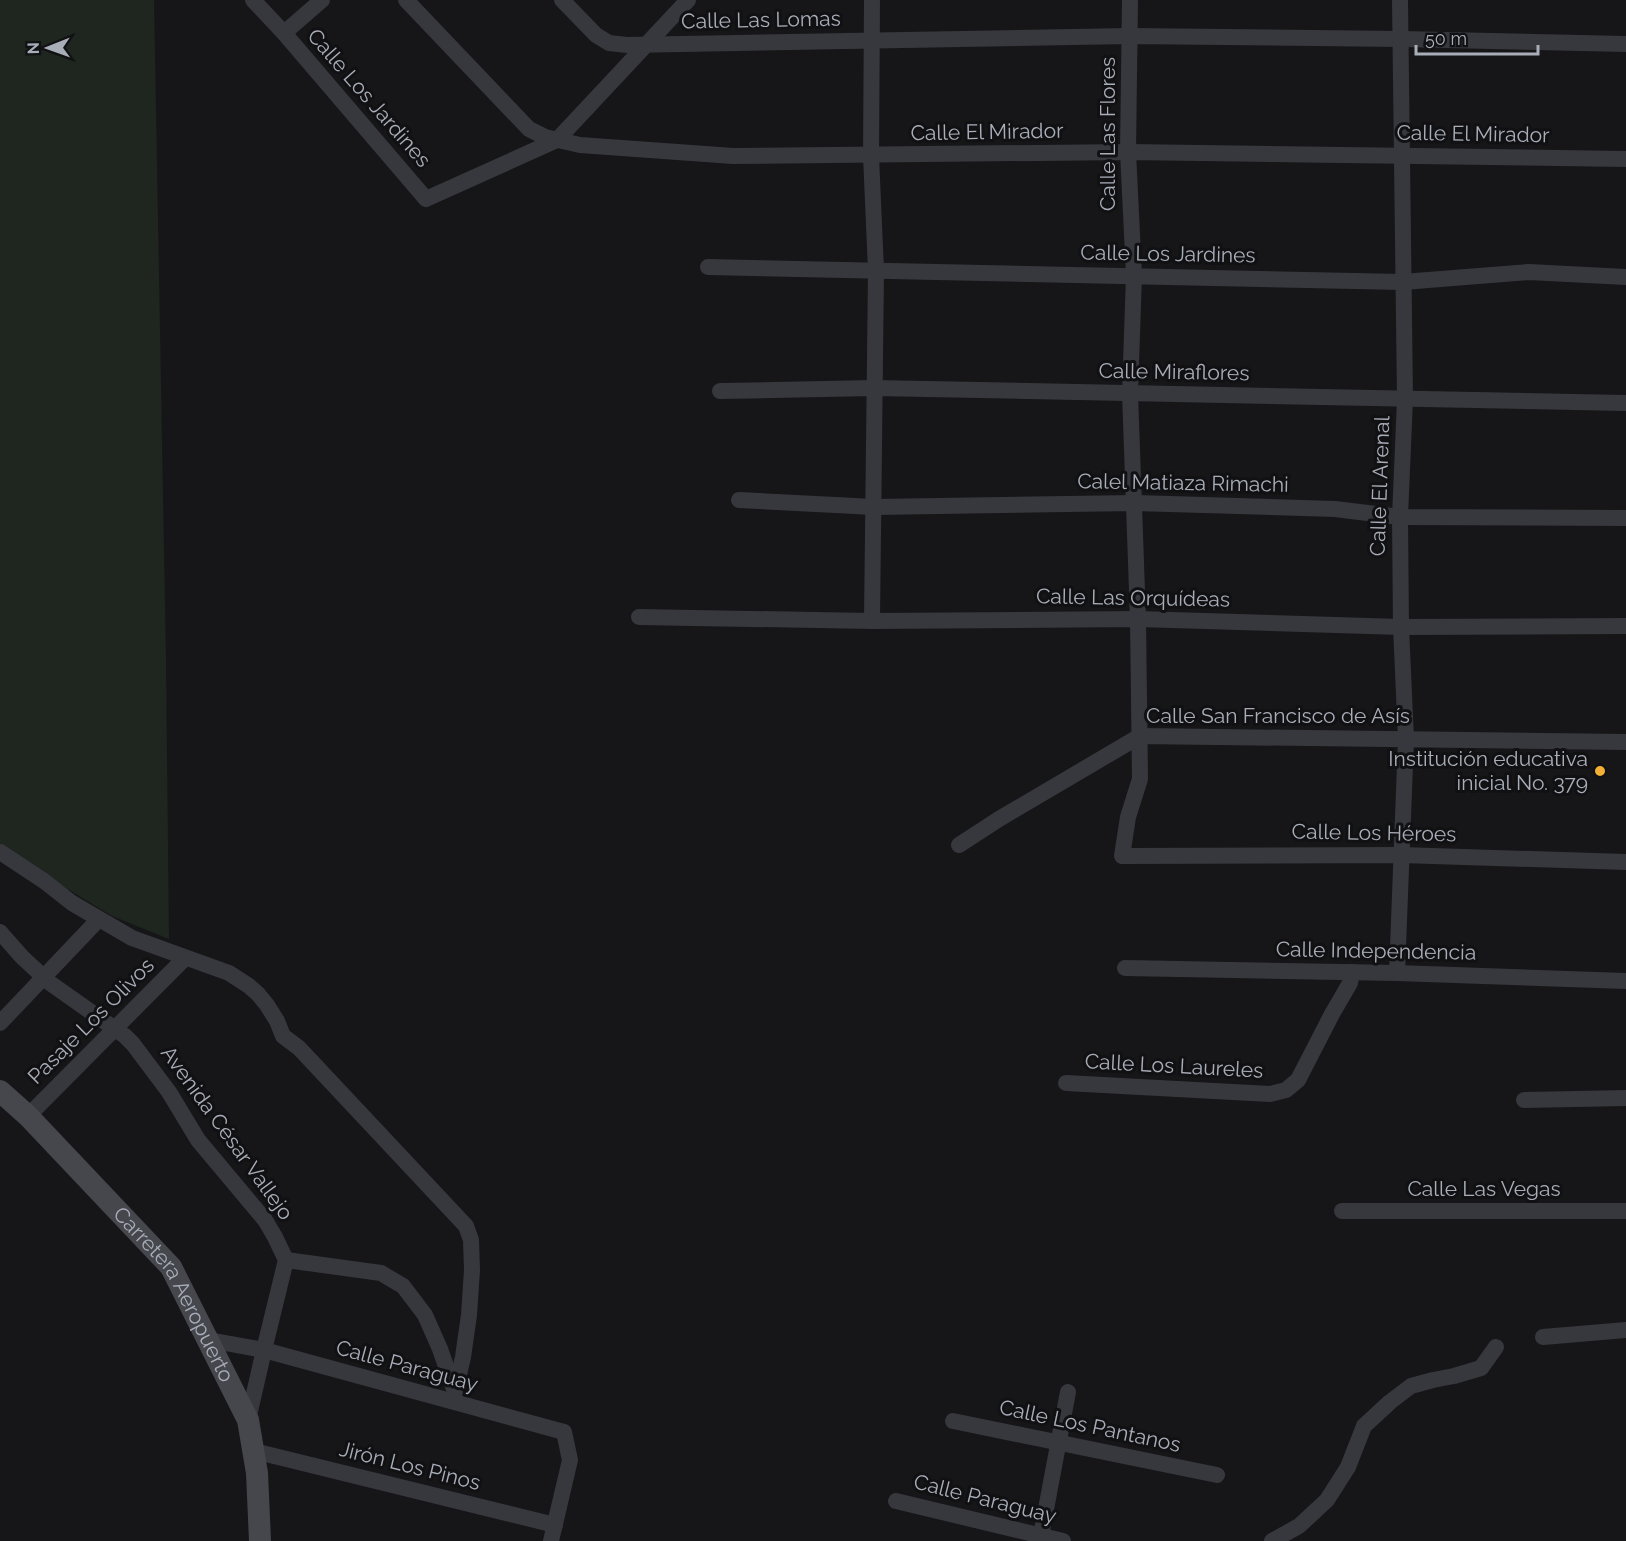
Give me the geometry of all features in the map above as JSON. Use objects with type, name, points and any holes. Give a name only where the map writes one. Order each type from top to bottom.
[{"type":"main road","name":"Carretera Aeropuerto","points":[[0,1091],[28,1116],[171,1267],[248,1420],[257,1473],[260,1541]]},
{"type":"street","name":"Calle Los Jardines","points":[[253,0],[426,199],[557,140]]},
{"type":"street","points":[[284,33],[322,0]]},
{"type":"street","name":"Calle El Mirador","points":[[406,0],[530,129],[545,137],[580,145],[733,156],[1128,152],[1626,159]]},
{"type":"street","points":[[562,0],[596,35],[609,43],[627,66]]},
{"type":"street","points":[[557,140],[688,0]]},
{"type":"street","points":[[872,0],[871,156],[876,270],[872,621]]},
{"type":"street","name":"Calle Las Flores","points":[[1122,856],[1128,817],[1140,779],[1135,503],[1130,393],[1134,276],[1128,152],[1130,0]]},
{"type":"street","name":"Calle El Arenal","points":[[1397,973],[1406,739],[1401,627],[1400,517],[1405,399],[1400,0]]},
{"type":"street","name":"Calle Las Lomas","points":[[609,43],[627,45],[1130,36],[1626,44]]},
{"type":"street","name":"Calle Los Jardines","points":[[708,267],[1403,282],[1529,272],[1626,277]]},
{"type":"street","name":"Calle Miraflores","points":[[720,391],[874,388],[1626,404]]},
{"type":"street","name":"Calel Matiaza Rimachi","points":[[739,500],[874,507],[1135,503],[1313,508],[1400,517],[1626,518]]},
{"type":"street","name":"Calle Las Orquídeas","points":[[639,617],[872,621],[1138,619],[1401,627],[1626,626]]},
{"type":"street","name":"Calle San Francisco de Asís","points":[[959,845],[1140,736],[1626,742]]},
{"type":"street","points":[[0,852],[72,903],[132,938],[229,973],[258,994],[277,1021],[283,1036],[307,1057],[466,1226],[471,1240],[468,1326],[454,1397]]},
{"type":"street","name":"Calle Los Héroes","points":[[1122,856],[1401,855],[1626,862]]},
{"type":"street","points":[[0,1023],[99,919]]},
{"type":"street","name":"Avenida César Vallejo","points":[[0,932],[43,976],[134,1044],[169,1092],[198,1140],[265,1220],[286,1260]]},
{"type":"street","name":"Pasaje Los Olivos","points":[[28,1116],[185,958]]},
{"type":"street","name":"Calle Independencia","points":[[1125,968],[1397,973],[1626,981]]},
{"type":"street","name":"Calle Los Laureles","points":[[1065,1083],[1270,1094],[1286,1090],[1298,1080],[1350,983],[1352,972]]},
{"type":"street","points":[[1524,1100],[1626,1098]]},
{"type":"street","name":"Calle Las Vegas","points":[[1342,1212],[1626,1211]]},
{"type":"street","points":[[248,1420],[286,1260],[381,1273],[403,1286],[424,1315],[440,1349],[454,1397]]},
{"type":"street","points":[[1543,1337],[1626,1330]]},
{"type":"street","name":"Calle Paraguay","points":[[209,1340],[264,1350],[454,1397],[564,1432],[570,1460],[553,1533]]},
{"type":"street","points":[[1272,1541],[1299,1526],[1327,1500],[1348,1467],[1364,1426],[1390,1402],[1411,1386],[1481,1368],[1496,1347]]},
{"type":"street","points":[[1040,1538],[1068,1392]]},
{"type":"street","name":"Calle Los Pantanos","points":[[953,1421],[1217,1475]]},
{"type":"street","name":"Jirón Los Pinos","points":[[254,1451],[553,1533]]},
{"type":"street","name":"Calle Paraguay","points":[[896,1501],[1040,1538],[1063,1541]]},
{"type":"shaded area","points":[[0,0],[154,0],[169,939],[112,916],[0,848]]},
{"type":"place","name":"Institución educativa inicial No. 379","points":[[1600,771]]}]
